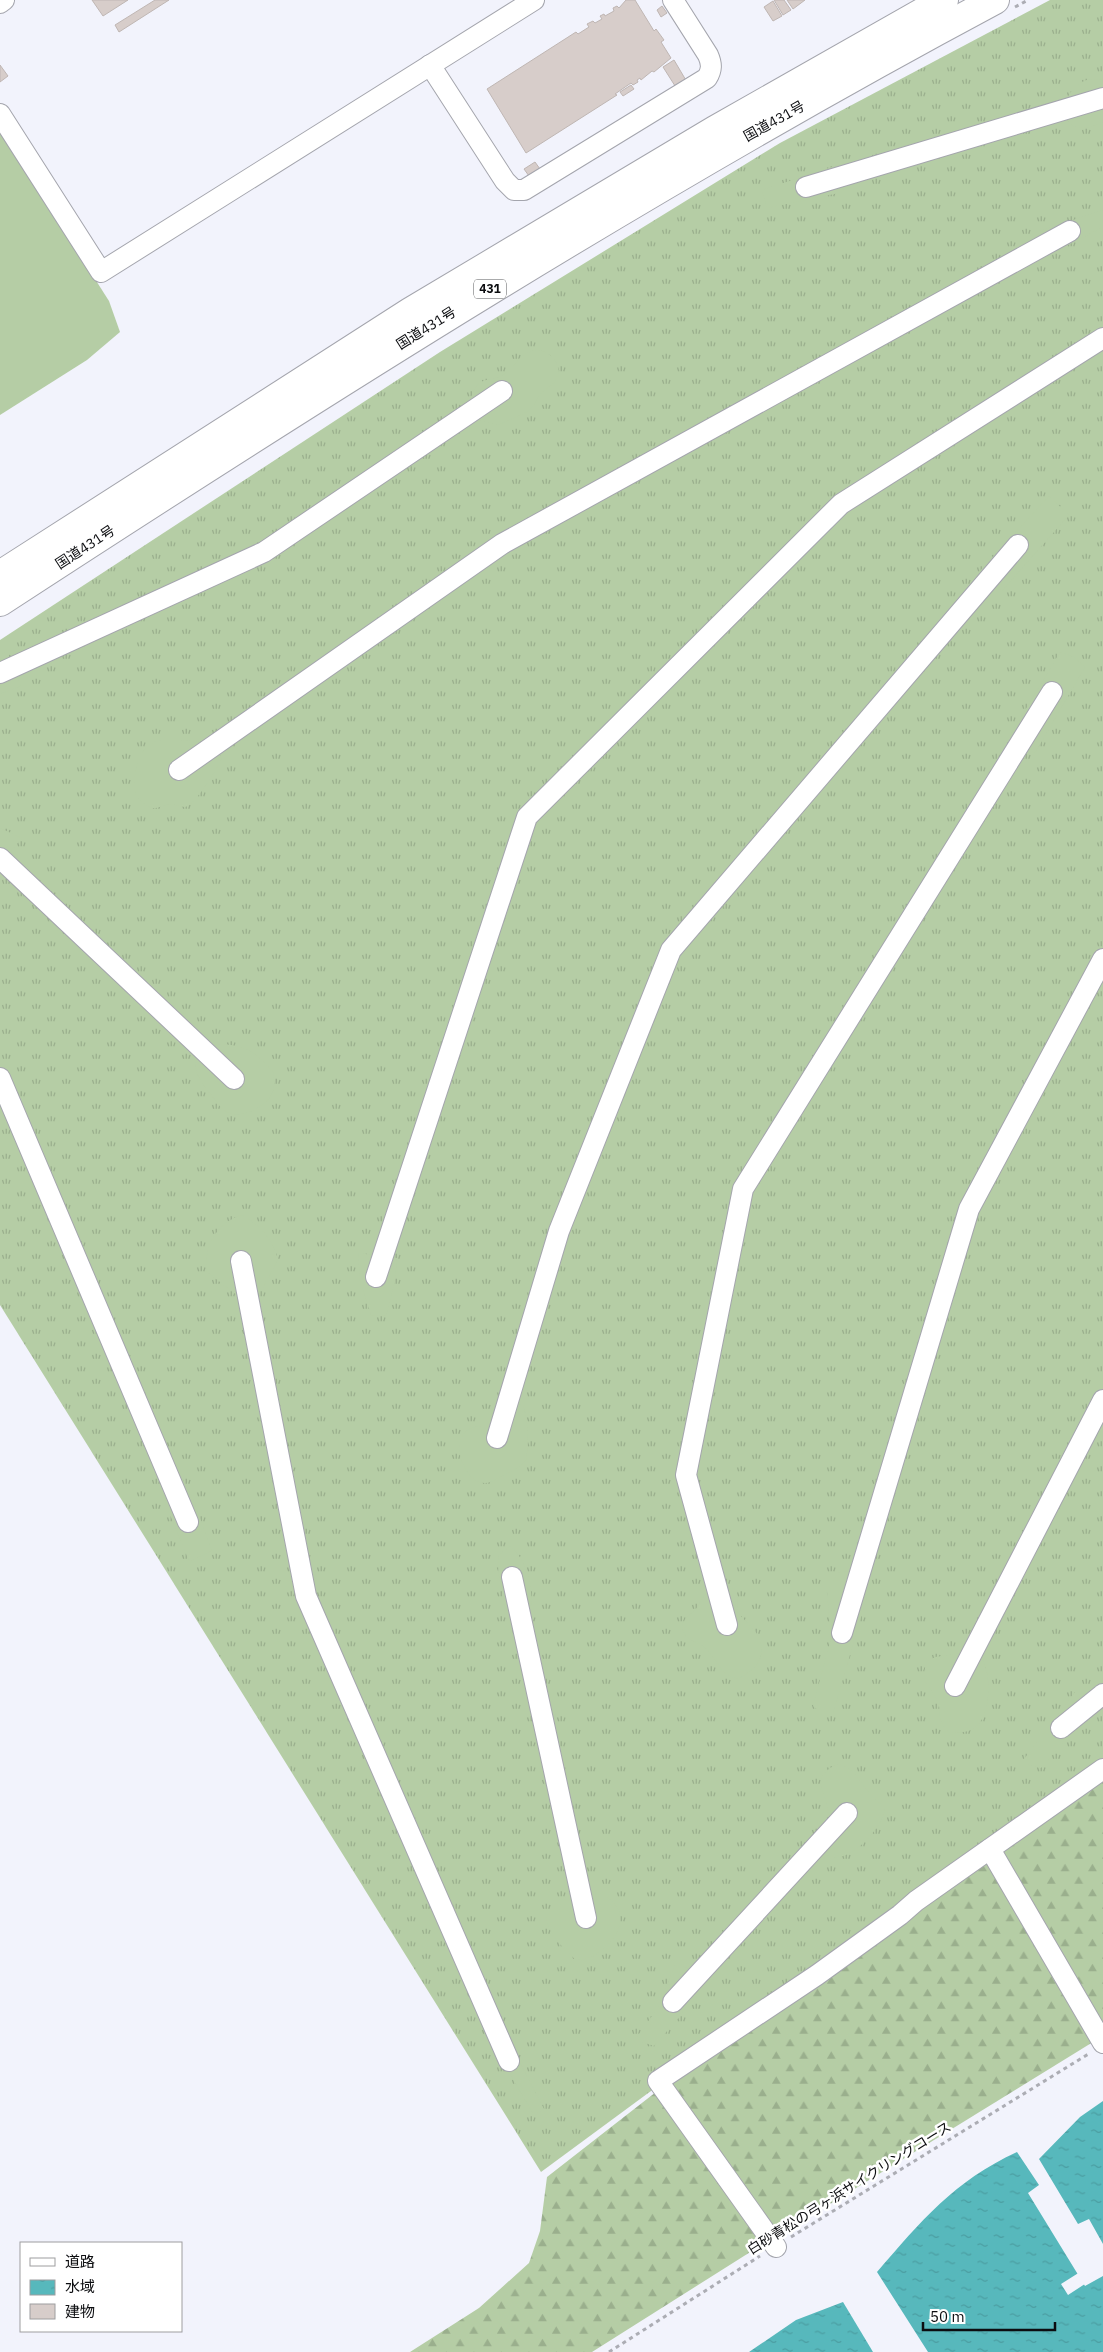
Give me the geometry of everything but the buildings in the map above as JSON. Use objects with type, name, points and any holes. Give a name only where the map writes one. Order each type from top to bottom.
[{"type":"highway","name":"国道431号","points":[[0,576],[410,312],[715,130],[944,0]]},
{"type":"highway","name":"国道431号","points":[[0,602],[426,328],[728,147],[995,0]]},
{"type":"street","points":[[0,3],[4,0]]},
{"type":"street","points":[[0,114],[101,272],[534,0]]},
{"type":"street","points":[[430,65],[505,181],[514,190],[524,190],[707,78],[711,72],[708,55],[673,0]]},
{"type":"street","points":[[806,187],[1103,98]]},
{"type":"street","points":[[179,770],[502,544],[1070,231]]},
{"type":"street","points":[[376,1277],[527,817],[841,504],[1103,338]]},
{"type":"street","points":[[0,673],[264,552],[502,391]]},
{"type":"street","points":[[497,1438],[559,1231],[670,950],[1018,545]]},
{"type":"street","points":[[727,1625],[686,1475],[743,1189],[1052,692]]},
{"type":"street","points":[[0,858],[234,1079]]},
{"type":"street","points":[[842,1633],[969,1210],[1103,960]]},
{"type":"street","points":[[0,1078],[188,1522]]},
{"type":"street","points":[[241,1261],[306,1596],[509,2061]]},
{"type":"street","points":[[955,1686],[1103,1400]]},
{"type":"street","points":[[512,1577],[586,1918]]},
{"type":"street","points":[[1061,1728],[1103,1694]]},
{"type":"street","points":[[776,2247],[658,2081],[816,1975],[1103,1769]]},
{"type":"street","points":[[673,2002],[847,1813]]},
{"type":"street","points":[[990,1849],[1099,2047]]},
{"type":"path","name":"白砂青松の弓ヶ浜サイクリングコース","points":[[609,2352],[1099,2047]]},
{"type":"green space","points":[[1050,0],[1103,0],[1103,1758],[541,2172],[0,1305],[0,640],[440,352],[780,143]]},
{"type":"green space","points":[[1089,79],[1103,80],[1103,122],[1087,128],[1075,127],[1069,123],[1066,116],[1066,100],[1079,84]]},
{"type":"green space","points":[[0,130],[109,301],[120,332],[87,360],[0,415]]},
{"type":"green space","points":[[838,165],[844,192],[767,208],[762,190]]},
{"type":"green space","points":[[1103,210],[1103,227],[1051,254],[1040,231]]},
{"type":"green space","points":[[534,350],[548,353],[556,362],[559,371],[555,382],[539,395],[534,405],[527,412],[498,425],[478,420],[470,402],[477,386],[481,382],[501,376],[521,357]]},
{"type":"green space","points":[[1049,496],[1069,515],[1002,591],[978,573]]},
{"type":"green space","points":[[7,651],[21,686],[0,694],[0,655]]},
{"type":"green space","points":[[1060,652],[1074,657],[1085,667],[1035,753],[1008,739]]},
{"type":"green space","points":[[158,740],[184,740],[203,743],[211,746],[222,758],[200,793],[185,807],[170,804],[151,808],[140,801],[136,795],[135,778],[139,758],[146,748]]},
{"type":"green space","points":[[0,828],[22,838],[0,864]]},
{"type":"green space","points":[[214,1044],[241,1047],[260,1058],[273,1072],[273,1091],[267,1101],[256,1109],[244,1114],[229,1113],[218,1104],[201,1081],[196,1068],[199,1056]]},
{"type":"green space","points":[[242,1215],[265,1234],[273,1246],[278,1260],[262,1289],[256,1294],[238,1296],[207,1272],[206,1263],[210,1245],[219,1230],[225,1223]]},
{"type":"green space","points":[[358,1253],[397,1258],[395,1281],[386,1316],[371,1315],[360,1280]]},
{"type":"green space","points":[[516,1403],[523,1406],[526,1419],[528,1440],[526,1460],[518,1467],[493,1481],[486,1483],[478,1481],[470,1475],[460,1456],[459,1445],[463,1436],[470,1429],[483,1426],[503,1406]]},
{"type":"green space","points":[[174,1464],[192,1496],[212,1551],[189,1561],[166,1505],[161,1469]]},
{"type":"green space","points":[[510,1546],[524,1565],[531,1588],[532,1604],[522,1613],[507,1610],[503,1603],[503,1584],[498,1574],[499,1555]]},
{"type":"green space","points":[[850,1571],[866,1578],[871,1583],[833,1713],[821,1713],[813,1706],[831,1638],[827,1592],[838,1573]]},
{"type":"green space","points":[[720,1584],[730,1586],[737,1591],[738,1613],[755,1631],[761,1646],[760,1660],[751,1670],[738,1679],[726,1673],[704,1647],[686,1637],[682,1628],[685,1619],[696,1609],[707,1591]]},
{"type":"green space","points":[[962,1653],[981,1657],[985,1664],[988,1684],[987,1706],[984,1715],[973,1729],[965,1732],[950,1733],[942,1723],[938,1703],[935,1695],[927,1685],[924,1671],[927,1662],[935,1657]]},
{"type":"green space","points":[[1078,1688],[1086,1688],[1099,1701],[1102,1707],[1069,1736],[1041,1768],[1029,1765],[1024,1759]]},
{"type":"green space","points":[[837,1764],[851,1770],[871,1795],[885,1808],[878,1826],[862,1844],[853,1852],[833,1857],[825,1853],[819,1842],[827,1823],[828,1815],[821,1780],[828,1769]]},
{"type":"green space","points":[[1103,1780],[1103,2033],[1000,1851]]},
{"type":"green space","points":[[984,1862],[989,1863],[1093,2042],[775,2238],[669,2088],[673,2080]]},
{"type":"green space","points":[[584,1875],[593,1881],[616,1906],[619,1911],[620,1924],[615,1936],[601,1951],[586,1959],[576,1960],[553,1935],[546,1917],[565,1898],[570,1885]]},
{"type":"green space","points":[[676,1962],[693,1971],[682,2014],[654,2046],[642,2042],[637,2037],[659,2006]]},
{"type":"green space","points":[[501,2026],[544,2109],[534,2115],[487,2035]]},
{"type":"green space","points":[[656,2092],[763,2244],[592,2352],[410,2352],[479,2308],[529,2263],[540,2231],[547,2177]]},
{"type":"water","points":[[1103,2101],[1103,2244],[1089,2219],[1078,2224],[1039,2159],[1080,2117]]},
{"type":"water","points":[[1017,2152],[1039,2185],[1028,2193],[1085,2286],[1103,2276],[1103,2352],[928,2352],[877,2272],[924,2219],[957,2189],[995,2163]]},
{"type":"water","points":[[843,2302],[873,2352],[749,2352],[796,2320]]},
{"type":"pier","points":[[1080,2272],[1086,2283],[1091,2280],[1068,2295],[1061,2284]]}]
